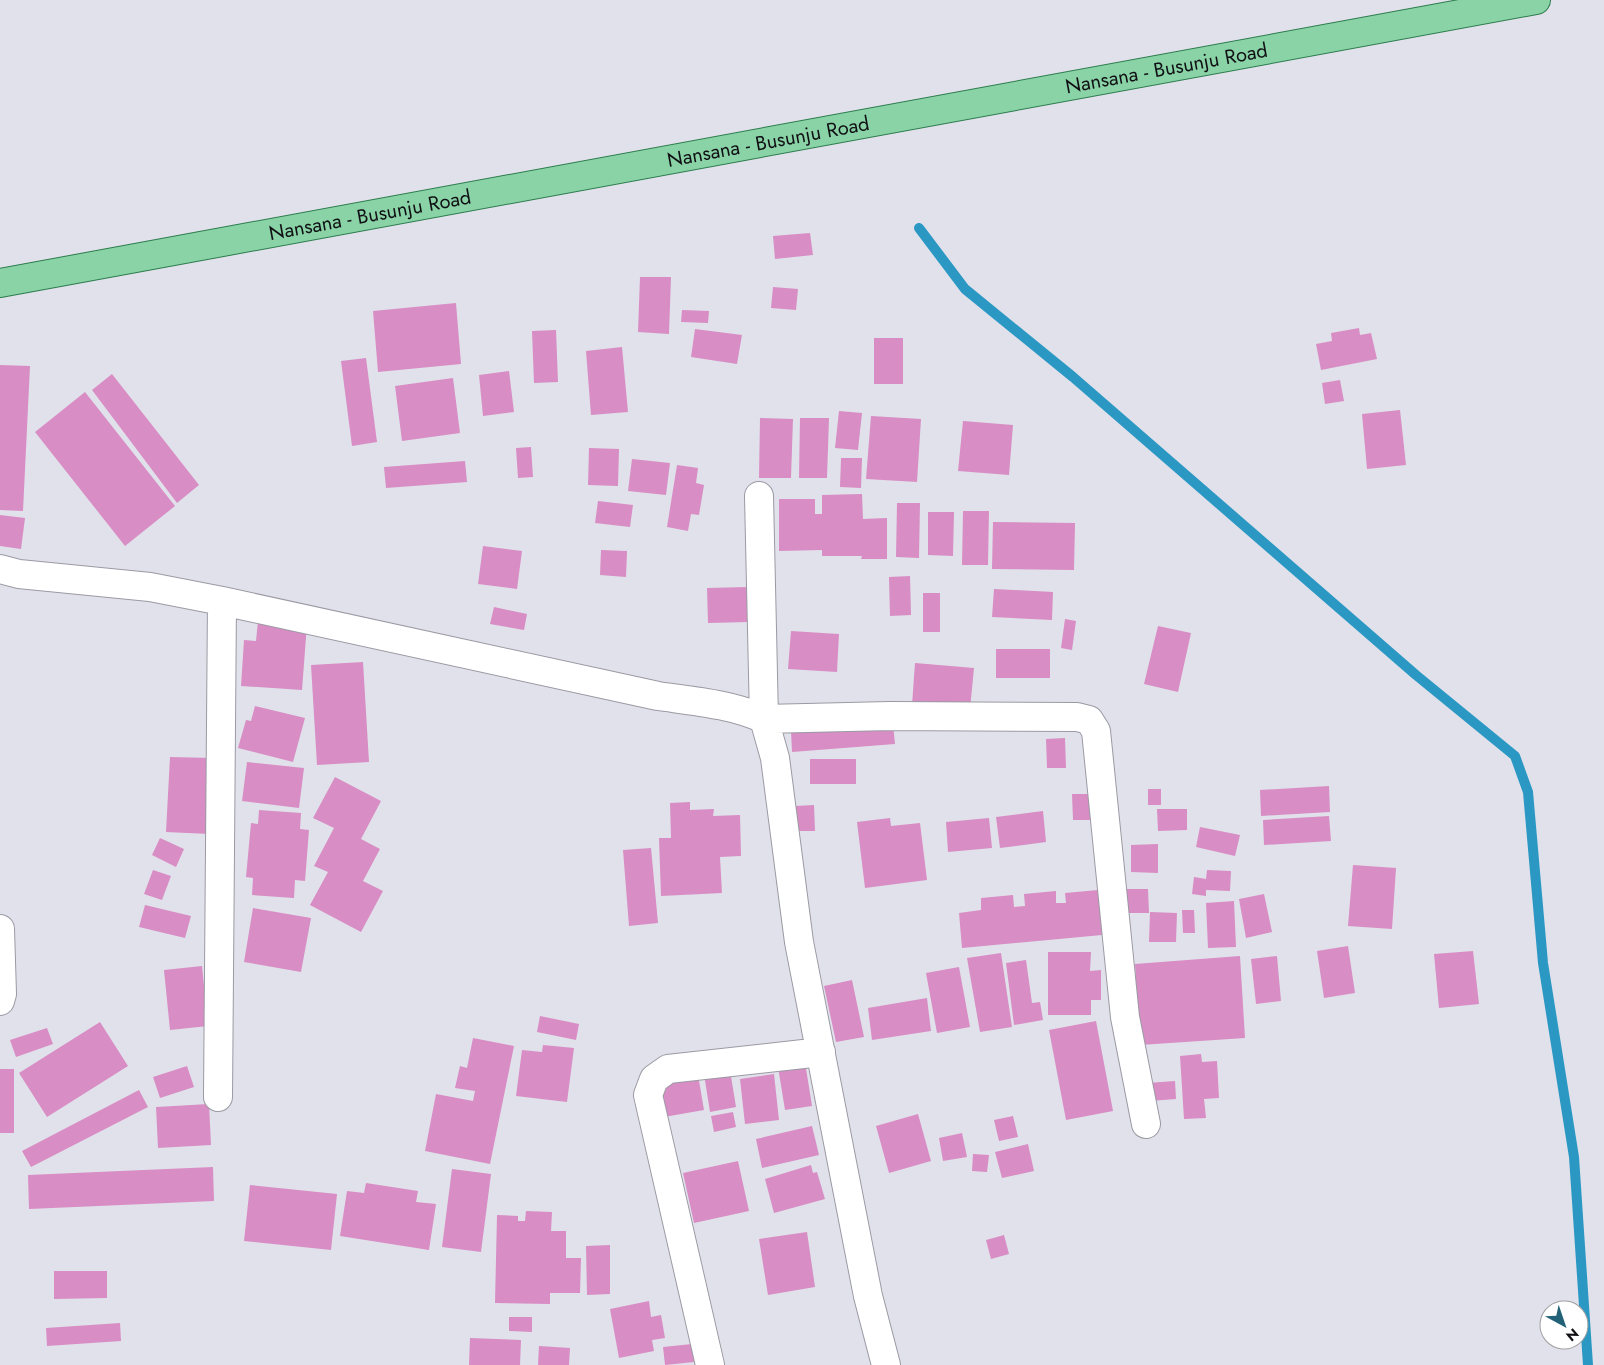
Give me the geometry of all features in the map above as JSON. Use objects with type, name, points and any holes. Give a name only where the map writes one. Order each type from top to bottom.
[{"type":"main road","name":"Nansana - Busunju Road","points":[[0,283],[1536,0]]},
{"type":"street","points":[[759,496],[764,718],[775,758],[799,942],[868,1296],[886,1365]]},
{"type":"street","points":[[0,569],[19,574],[150,587],[222,601],[658,696],[749,712],[764,718],[890,716],[1077,717],[1090,720],[1096,731],[1125,1016],[1146,1124]]},
{"type":"street","points":[[218,1097],[222,601]]},
{"type":"street","points":[[0,929],[2,994],[0,1002]]},
{"type":"street","points":[[710,1365],[648,1095],[654,1079],[668,1069],[821,1052]]},
{"type":"building","points":[[810,233],[813,255],[775,259],[773,236]]},
{"type":"building","points":[[640,277],[671,277],[669,334],[638,332]]},
{"type":"building","points":[[773,287],[798,289],[796,310],[771,308]]},
{"type":"building","points":[[456,303],[461,364],[378,372],[373,311]]},
{"type":"building","points":[[682,310],[709,311],[708,323],[681,322]]},
{"type":"building","points":[[1359,328],[1360,335],[1371,333],[1377,359],[1321,370],[1316,344],[1332,341],[1331,333]]},
{"type":"building","points":[[695,329],[742,335],[737,364],[691,357]]},
{"type":"building","points":[[556,330],[558,382],[534,383],[532,331]]},
{"type":"building","points":[[874,338],[903,338],[903,384],[874,384]]},
{"type":"building","points":[[622,347],[628,412],[591,415],[586,351]]},
{"type":"building","points":[[366,358],[377,442],[352,446],[341,361]]},
{"type":"building","points":[[0,365],[30,366],[23,511],[0,510]]},
{"type":"building","points":[[509,371],[514,412],[483,416],[479,375]]},
{"type":"building","points":[[112,374],[199,485],[177,503],[92,390]]},
{"type":"building","points":[[453,378],[460,433],[402,441],[395,386]]},
{"type":"building","points":[[1340,380],[1344,401],[1325,404],[1322,383]]},
{"type":"building","points":[[85,392],[175,506],[125,546],[35,432]]},
{"type":"building","points":[[1400,410],[1406,465],[1367,469],[1362,414]]},
{"type":"building","points":[[839,411],[862,413],[858,450],[835,448]]},
{"type":"building","points":[[871,416],[921,419],[917,482],[866,479]]},
{"type":"building","points":[[760,418],[793,419],[791,478],[759,478]]},
{"type":"building","points":[[800,418],[829,418],[827,478],[799,478]]},
{"type":"building","points":[[963,421],[1013,425],[1009,475],[958,471]]},
{"type":"building","points":[[531,447],[533,477],[518,478],[516,448]]},
{"type":"building","points":[[589,448],[619,449],[618,486],[588,485]]},
{"type":"building","points":[[841,458],[862,458],[861,488],[840,487]]},
{"type":"building","points":[[632,459],[670,463],[666,495],[628,491]]},
{"type":"building","points":[[465,461],[467,482],[386,488],[384,467]]},
{"type":"building","points":[[677,465],[698,468],[696,483],[704,485],[699,515],[691,514],[688,531],[667,527]]},
{"type":"building","points":[[862,494],[863,519],[887,518],[887,559],[861,559],[862,556],[822,556],[822,550],[779,551],[779,499],[815,499],[815,514],[822,514],[822,495]]},
{"type":"building","points":[[598,501],[633,505],[630,527],[595,523]]},
{"type":"building","points":[[897,503],[920,503],[919,558],[896,557]]},
{"type":"building","points":[[963,511],[989,511],[988,565],[962,565]]},
{"type":"building","points":[[928,512],[954,512],[953,556],[928,555]]},
{"type":"building","points":[[0,515],[25,518],[21,549],[0,546]]},
{"type":"building","points":[[993,522],[1075,523],[1074,570],[992,569]]},
{"type":"building","points":[[483,546],[522,551],[517,589],[478,584]]},
{"type":"building","points":[[601,550],[627,551],[626,577],[600,575]]},
{"type":"building","points":[[910,576],[911,615],[890,616],[889,577]]},
{"type":"building","points":[[748,587],[748,622],[708,623],[707,588]]},
{"type":"building","points":[[994,589],[1053,592],[1052,620],[992,617]]},
{"type":"building","points":[[923,593],[940,593],[940,632],[923,632]]},
{"type":"building","points":[[494,607],[527,614],[524,630],[490,624]]},
{"type":"building","points":[[1065,619],[1076,621],[1072,650],[1061,648]]},
{"type":"building","points":[[258,621],[307,624],[302,690],[241,686],[244,640],[256,641]]},
{"type":"building","points":[[1158,626],[1191,633],[1178,692],[1144,684]]},
{"type":"building","points":[[791,631],[839,634],[837,672],[788,669]]},
{"type":"building","points":[[996,649],[1050,649],[1050,678],[996,678]]},
{"type":"building","points":[[363,662],[369,762],[317,765],[311,665]]},
{"type":"building","points":[[915,663],[974,668],[970,709],[912,705]]},
{"type":"building","points":[[255,706],[305,718],[293,762],[238,748],[246,720],[251,721]]},
{"type":"building","points":[[893,724],[895,744],[792,752],[791,731]]},
{"type":"building","points":[[1065,738],[1066,768],[1047,768],[1046,739]]},
{"type":"building","points":[[170,757],[213,758],[209,834],[166,832]]},
{"type":"building","points":[[810,759],[856,759],[856,784],[810,784]]},
{"type":"building","points":[[247,762],[304,768],[299,808],[242,801]]},
{"type":"building","points":[[335,777],[381,801],[361,839],[380,849],[363,881],[383,891],[361,932],[310,905],[328,872],[314,866],[334,828],[313,818]]},
{"type":"building","points":[[1329,786],[1330,812],[1261,816],[1260,790]]},
{"type":"building","points":[[1148,789],[1161,789],[1161,805],[1148,805]]},
{"type":"building","points":[[1072,794],[1092,794],[1092,820],[1073,820]]},
{"type":"building","points":[[690,802],[690,810],[714,809],[713,816],[740,815],[741,856],[720,857],[722,893],[661,896],[659,838],[671,838],[670,803]]},
{"type":"building","points":[[814,805],[815,831],[796,831],[795,806]]},
{"type":"building","points":[[1157,809],[1187,809],[1187,830],[1158,831]]},
{"type":"building","points":[[259,810],[301,813],[300,829],[309,830],[305,881],[295,880],[294,898],[252,895],[253,878],[246,877],[251,823],[258,824]]},
{"type":"building","points":[[1043,811],[1046,842],[1000,848],[996,817]]},
{"type":"building","points":[[1329,816],[1331,841],[1264,845],[1263,820]]},
{"type":"building","points":[[890,818],[891,826],[920,823],[927,880],[865,888],[857,822]]},
{"type":"building","points":[[989,818],[992,848],[948,852],[946,822]]},
{"type":"building","points":[[1200,827],[1240,835],[1235,856],[1196,847]]},
{"type":"building","points":[[160,838],[184,849],[176,867],[152,855]]},
{"type":"building","points":[[1158,844],[1158,873],[1131,872],[1131,845]]},
{"type":"building","points":[[651,848],[658,923],[629,926],[623,850]]},
{"type":"building","points":[[1353,865],[1396,868],[1392,929],[1348,926]]},
{"type":"building","points":[[153,870],[171,876],[162,900],[144,894]]},
{"type":"building","points":[[1207,870],[1231,871],[1230,891],[1206,890],[1206,896],[1192,894],[1194,877],[1206,879]]},
{"type":"building","points":[[1122,889],[1148,889],[1149,913],[1123,913]]},
{"type":"building","points":[[1098,890],[1102,935],[962,948],[959,913],[981,910],[981,898],[1013,895],[1014,907],[1025,906],[1024,894],[1056,891],[1056,903],[1066,903],[1065,893]]},
{"type":"building","points":[[1264,894],[1272,932],[1246,938],[1239,899]]},
{"type":"building","points":[[1234,901],[1236,947],[1208,948],[1206,903]]},
{"type":"building","points":[[145,905],[191,916],[185,938],[139,927]]},
{"type":"building","points":[[253,908],[311,918],[301,972],[244,962]]},
{"type":"building","points":[[1182,910],[1194,910],[1195,933],[1183,933]]},
{"type":"building","points":[[1150,912],[1177,913],[1176,942],[1149,942]]},
{"type":"building","points":[[1348,946],[1355,993],[1324,998],[1317,951]]},
{"type":"building","points":[[1473,951],[1479,1004],[1439,1008],[1434,954]]},
{"type":"building","points":[[1048,952],[1091,952],[1090,971],[1101,970],[1101,1000],[1091,1000],[1091,1015],[1048,1015]]},
{"type":"building","points":[[1001,953],[1012,1027],[980,1032],[967,958]]},
{"type":"building","points":[[1240,956],[1245,1038],[1140,1045],[1135,964]]},
{"type":"building","points":[[1277,956],[1281,1001],[1256,1004],[1251,959]]},
{"type":"building","points":[[1026,960],[1032,1003],[1040,1002],[1043,1020],[1014,1025],[1006,963]]},
{"type":"building","points":[[202,966],[208,1026],[170,1030],[164,970]]},
{"type":"building","points":[[959,967],[970,1027],[937,1033],[926,973]]},
{"type":"building","points":[[852,980],[864,1037],[836,1042],[824,986]]},
{"type":"building","points":[[927,998],[931,1031],[872,1040],[868,1008]]},
{"type":"building","points":[[540,1016],[579,1024],[576,1040],[537,1032]]},
{"type":"building","points":[[1096,1021],[1113,1111],[1066,1120],[1049,1030]]},
{"type":"building","points":[[100,1022],[128,1066],[47,1117],[19,1073]]},
{"type":"building","points":[[47,1028],[53,1044],[16,1057],[10,1040]]},
{"type":"building","points":[[473,1038],[514,1046],[490,1164],[425,1151],[436,1094],[473,1101],[475,1091],[455,1088],[460,1066],[467,1068]]},
{"type":"building","points":[[543,1045],[574,1048],[567,1102],[516,1096],[522,1050],[542,1052]]},
{"type":"building","points":[[1201,1054],[1202,1062],[1217,1061],[1219,1098],[1204,1099],[1206,1118],[1184,1119],[1180,1056]]},
{"type":"building","points":[[805,1062],[812,1106],[785,1110],[778,1067]]},
{"type":"building","points":[[729,1064],[736,1107],[710,1112],[703,1068]]},
{"type":"building","points":[[187,1066],[194,1087],[160,1098],[153,1077]]},
{"type":"building","points":[[0,1069],[14,1069],[14,1133],[0,1133]]},
{"type":"building","points":[[697,1069],[704,1110],[664,1117],[658,1076]]},
{"type":"building","points":[[774,1074],[779,1120],[745,1124],[740,1079]]},
{"type":"building","points":[[1175,1081],[1176,1099],[1150,1101],[1148,1083]]},
{"type":"building","points":[[139,1090],[148,1107],[31,1167],[22,1151]]},
{"type":"building","points":[[209,1104],[211,1145],[158,1148],[156,1107]]},
{"type":"building","points":[[733,1112],[736,1127],[714,1132],[711,1116]]},
{"type":"building","points":[[918,1114],[931,1161],[889,1173],[876,1126]]},
{"type":"building","points":[[1013,1116],[1018,1137],[999,1141],[994,1120]]},
{"type":"building","points":[[812,1126],[819,1155],[762,1168],[756,1139]]},
{"type":"building","points":[[962,1133],[967,1157],[943,1161],[939,1138]]},
{"type":"building","points":[[1028,1144],[1034,1171],[1002,1178],[995,1152]]},
{"type":"building","points":[[973,1154],[989,1155],[987,1172],[972,1171]]},
{"type":"building","points":[[738,1161],[749,1211],[694,1223],[683,1173]]},
{"type":"building","points":[[811,1165],[813,1173],[817,1172],[825,1199],[774,1213],[765,1179]]},
{"type":"building","points":[[213,1167],[214,1201],[29,1209],[28,1175]]},
{"type":"building","points":[[452,1169],[491,1174],[481,1252],[442,1247]]},
{"type":"building","points":[[366,1183],[418,1191],[416,1202],[436,1204],[429,1250],[340,1236],[347,1191],[364,1193]]},
{"type":"building","points":[[250,1185],[337,1194],[331,1250],[244,1241]]},
{"type":"building","points":[[526,1211],[552,1212],[551,1231],[566,1231],[566,1258],[581,1258],[580,1293],[550,1293],[550,1304],[495,1303],[497,1215],[518,1216],[518,1221],[525,1221]]},
{"type":"building","points":[[807,1232],[815,1287],[768,1295],[759,1239]]},
{"type":"building","points":[[1004,1235],[1009,1254],[991,1259],[986,1240]]},
{"type":"building","points":[[610,1245],[610,1294],[587,1295],[586,1246]]},
{"type":"building","points":[[54,1271],[107,1271],[107,1298],[54,1299]]},
{"type":"building","points":[[649,1301],[651,1317],[661,1315],[665,1338],[652,1340],[654,1351],[619,1358],[610,1309]]},
{"type":"building","points":[[509,1317],[532,1317],[532,1332],[509,1331]]},
{"type":"building","points":[[120,1323],[121,1341],[47,1346],[46,1328]]},
{"type":"building","points":[[470,1338],[521,1340],[520,1365],[469,1365]]},
{"type":"building","points":[[692,1344],[694,1362],[665,1365],[663,1347]]},
{"type":"building","points":[[539,1346],[570,1348],[569,1365],[538,1365]]},
{"type":"waterway","points":[[919,228],[965,289],[1073,377],[1416,675],[1515,756],[1528,792],[1543,963],[1574,1157],[1588,1365]]}]
